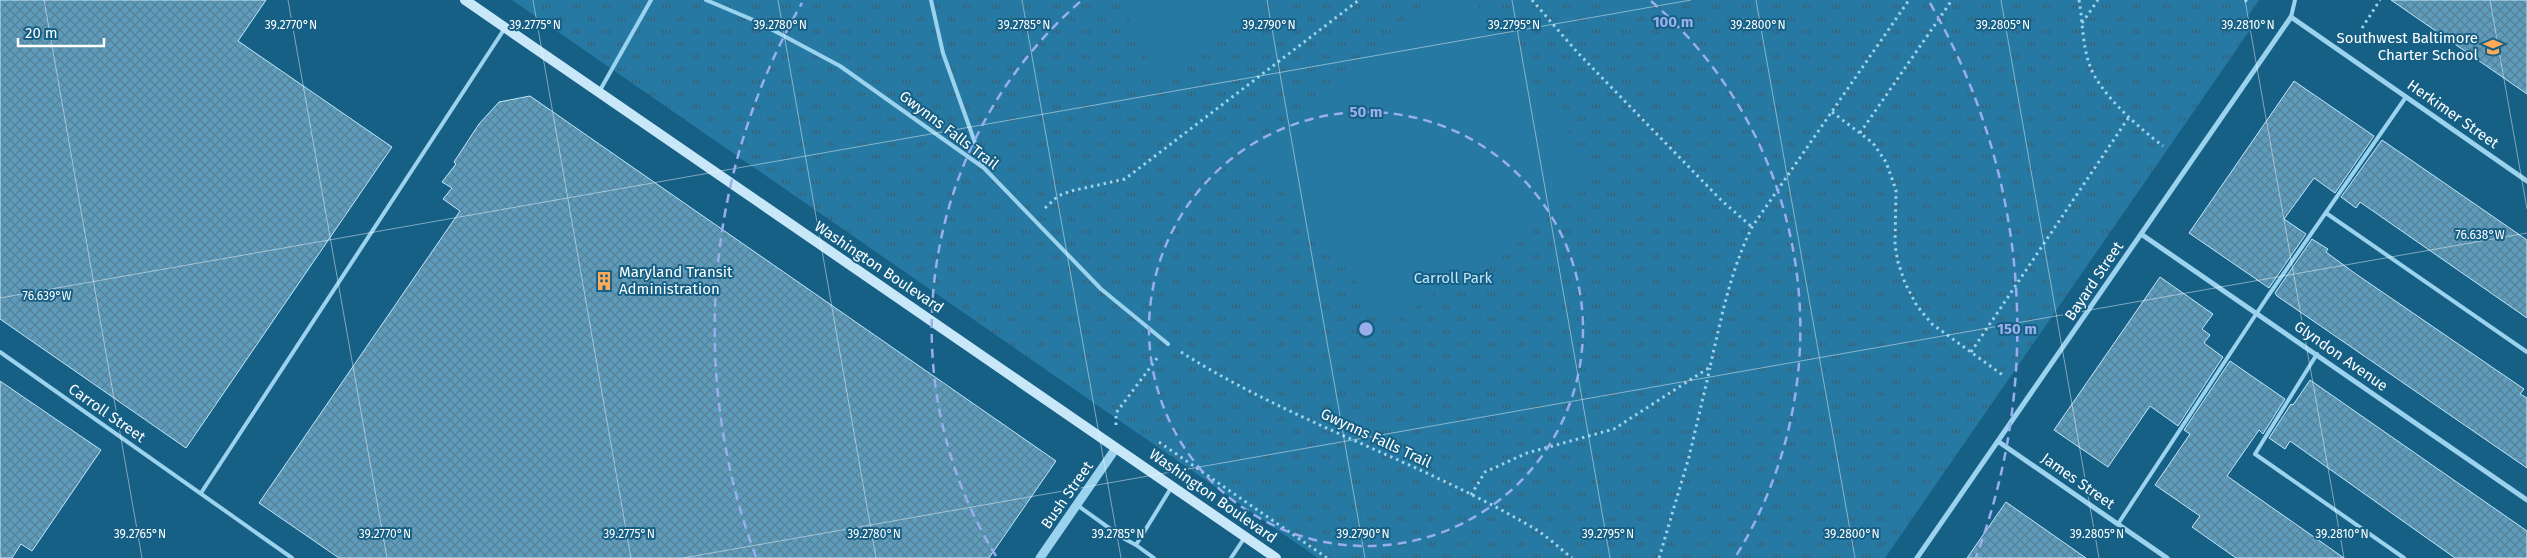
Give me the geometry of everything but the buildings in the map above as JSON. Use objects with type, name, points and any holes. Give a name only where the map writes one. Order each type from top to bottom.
[{"type":"main road","name":"Washington Boulevard","points":[[465,0],[1276,558]]},
{"type":"street","name":"Herkimer Street","points":[[2291,17],[2527,181]]},
{"type":"street","name":"Bayard Street","points":[[1917,558],[2291,17]]},
{"type":"street","name":"Glyndon Avenue","points":[[2141,234],[2527,500]]},
{"type":"street","name":"James Street","points":[[1999,442],[2167,558]]},
{"type":"street","name":"Bush Street","points":[[1040,558],[1116,448]]},
{"type":"lane","points":[[598,93],[651,0]]},
{"type":"lane","name":"Gwynns Falls Trail","points":[[706,0],[758,22],[840,66],[984,168],[1101,289],[1168,344]]},
{"type":"lane","points":[[931,0],[943,53],[984,168]]},
{"type":"lane","points":[[2291,17],[2294,0]]},
{"type":"lane","points":[[201,493],[505,28]]},
{"type":"lane","points":[[2118,524],[2257,313],[2406,97]]},
{"type":"lane","points":[[2326,213],[2527,352]]},
{"type":"lane","name":"Carroll Street","points":[[0,352],[292,558]]},
{"type":"lane","points":[[2317,354],[2255,454],[2404,558]]},
{"type":"lane","points":[[1136,545],[1173,486]]},
{"type":"lane","points":[[1077,505],[1154,558]]},
{"type":"lane","points":[[1232,558],[1245,537]]},
{"type":"path","points":[[1035,219],[1058,196],[1071,191],[1125,179],[1359,0]]},
{"type":"path","points":[[1532,0],[1577,52],[1721,200],[1752,227]]},
{"type":"path","points":[[1659,558],[1689,457],[1729,283],[1738,254],[1752,227],[1909,0]]},
{"type":"path","points":[[1860,132],[1952,0]]},
{"type":"path","points":[[2079,0],[2090,66],[2101,84],[2136,126],[2163,146]]},
{"type":"path","points":[[2082,23],[2098,0]]},
{"type":"path","points":[[2245,0],[2249,3]]},
{"type":"path","points":[[2362,28],[2380,0]]},
{"type":"path","points":[[1832,112],[1873,143],[1894,180],[1896,190],[1895,245],[1898,262],[1917,306],[1932,324],[2004,376]]},
{"type":"path","points":[[1971,352],[2129,117]]},
{"type":"path","points":[[1116,448],[1116,413],[1168,344]]},
{"type":"path","name":"Gwynns Falls Trail","points":[[1168,344],[1216,375],[1531,526],[1572,558]]},
{"type":"path","points":[[1471,496],[1485,472],[1527,452],[1614,429],[1710,367]]},
{"type":"path","points":[[1159,442],[1327,558]]},
{"type":"green space","name":"Carroll Park","points":[[512,0],[2259,0],[2245,20],[2250,30],[1885,558],[1318,558]]},
{"type":"green space","points":[[1119,0],[1274,0],[1159,79]]},
{"type":"green space","points":[[1444,0],[1474,0],[1597,172],[1391,325],[1254,153]]},
{"type":"green space","points":[[1599,0],[1653,0],[1616,20]]},
{"type":"place","name":"Southwest Baltimore Charter School","points":[[2493,47]]},
{"type":"place","name":"Maryland Transit Administration","points":[[604,281]]}]
